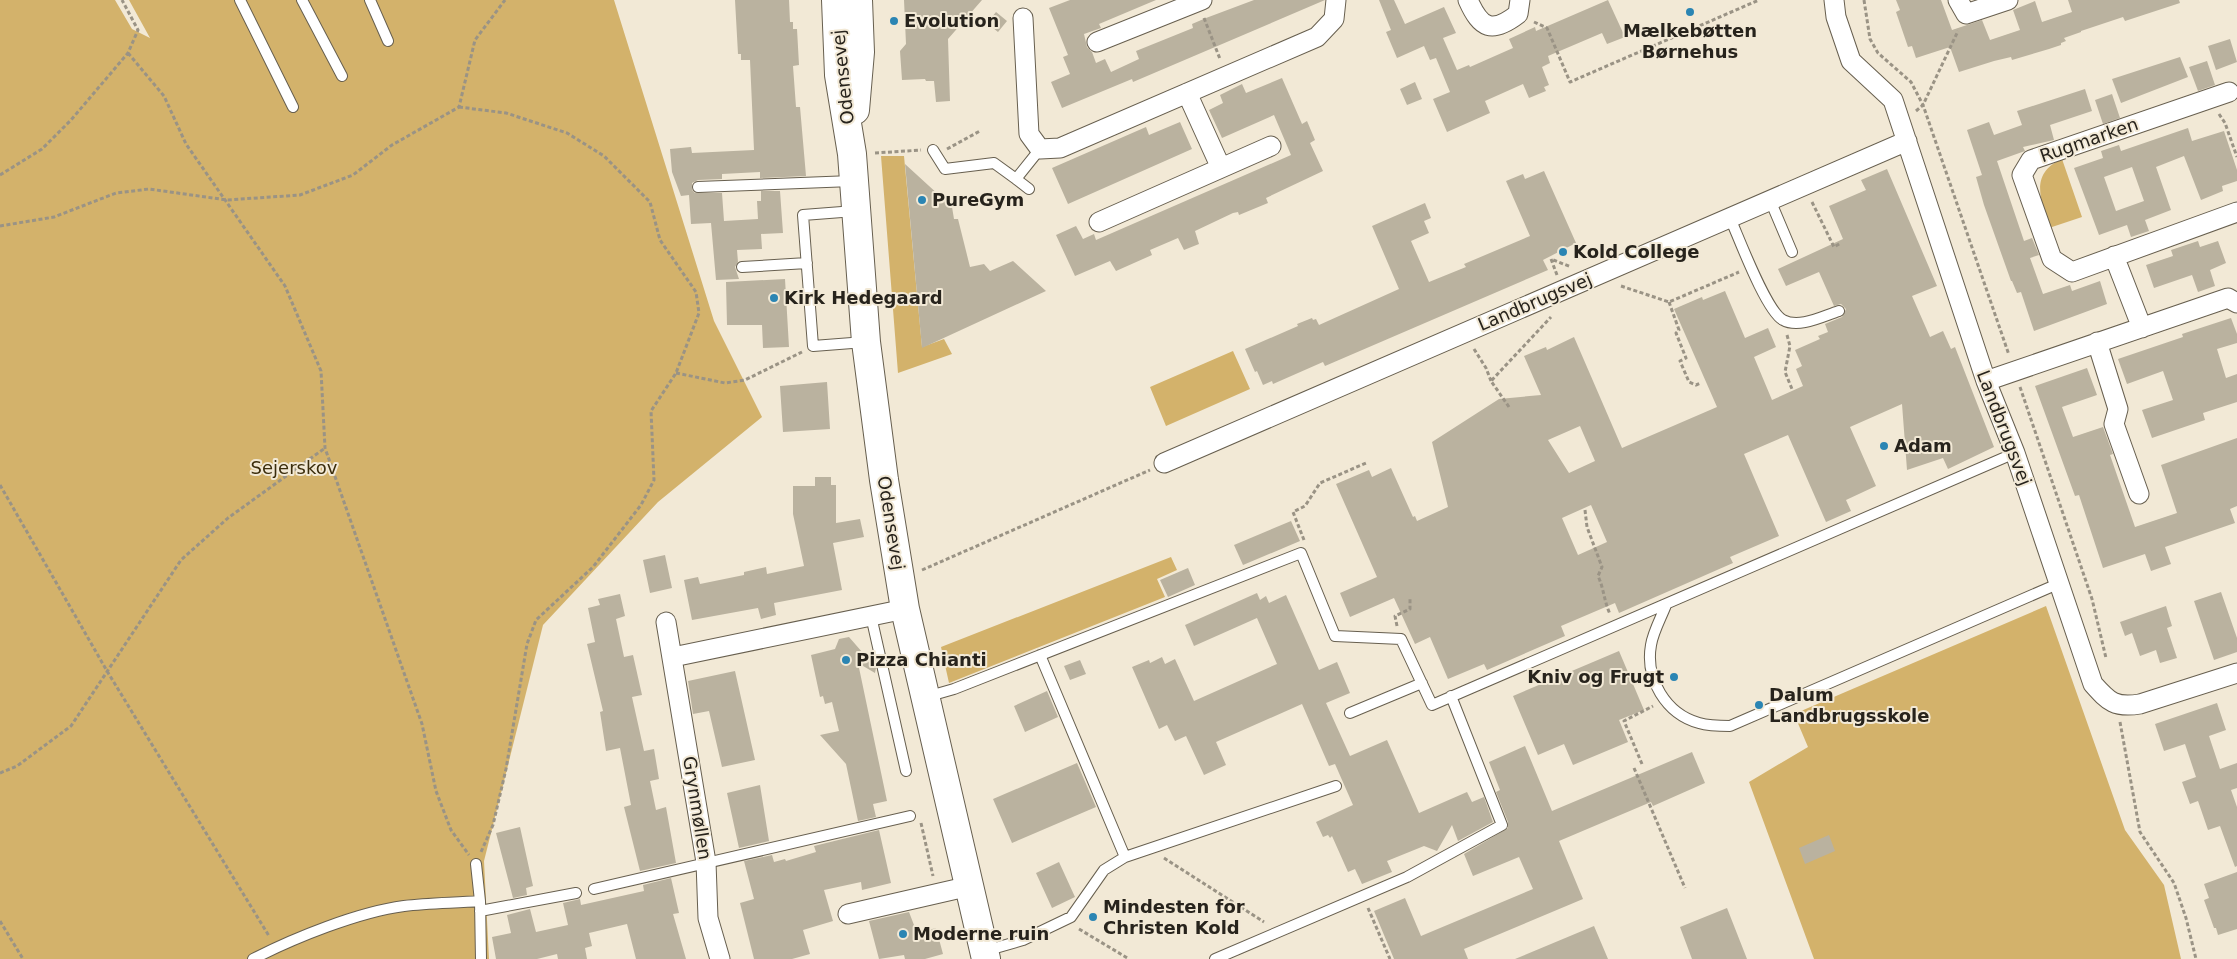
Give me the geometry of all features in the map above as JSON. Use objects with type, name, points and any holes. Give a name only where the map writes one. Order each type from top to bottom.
[{"type":"main road","name":"Odensevej","points":[[836,0],[839,75],[852,154]]},
{"type":"main road","name":"Odensevej","points":[[858,0],[860,52],[852,154],[853,181],[866,342],[884,480],[905,608],[985,955]]},
{"type":"street","points":[[1023,18],[1029,134],[1040,149],[1060,148],[1317,37],[1334,19],[1336,0]]},
{"type":"street","points":[[1468,0],[1474,14],[1480,22],[1487,26],[1506,23],[1519,7]]},
{"type":"street","name":"Landbrugsvej","points":[[1834,0],[1836,17],[1851,61],[1893,100],[1986,381],[2015,453],[2093,684],[2105,697],[2116,705],[2140,704],[2237,674]]},
{"type":"street","points":[[1962,7],[2008,0]]},
{"type":"street","points":[[1097,42],[1200,1]]},
{"type":"street","name":"Rugmarken","points":[[2228,92],[2031,160],[2022,175],[2052,260],[2072,272],[2237,212]]},
{"type":"street","points":[[1187,93],[1221,168]]},
{"type":"street","name":"Landbrugsvej","points":[[1164,464],[1907,141]]},
{"type":"street","points":[[1099,222],[1271,146]]},
{"type":"street","points":[[2114,256],[2142,328]]},
{"type":"street","points":[[1986,381],[2228,298],[2237,303]]},
{"type":"street","points":[[2098,342],[2118,409],[2114,424],[2139,494]]},
{"type":"street","points":[[673,657],[905,608]]},
{"type":"street","name":"Grynmøllen","points":[[666,622],[706,862],[708,918],[720,959]]},
{"type":"street","points":[[848,914],[970,886]]},
{"type":"lane","points":[[240,0],[292,107]]},
{"type":"lane","points":[[302,0],[342,76]]},
{"type":"lane","points":[[370,0],[388,41]]},
{"type":"lane","points":[[1016,180],[1040,149]]},
{"type":"lane","points":[[933,150],[945,169],[994,163],[1029,189]]},
{"type":"lane","points":[[698,188],[853,181]]},
{"type":"lane","points":[[1770,200],[1792,252]]},
{"type":"lane","points":[[855,211],[804,215],[814,346],[866,342]]},
{"type":"lane","points":[[1730,218],[1770,306],[1783,320],[1800,323],[1839,311]]},
{"type":"lane","points":[[742,267],[807,262]]},
{"type":"lane","points":[[925,698],[1301,553],[1335,636],[1401,639],[1432,705],[2015,453]]},
{"type":"lane","points":[[1666,605],[1651,644],[1650,658],[1654,684],[1664,700],[1676,712],[1699,724],[1730,726],[2060,582]]},
{"type":"lane","points":[[872,616],[906,771]]},
{"type":"lane","points":[[1040,655],[1124,857]]},
{"type":"lane","points":[[1350,713],[1422,683]]},
{"type":"lane","points":[[1215,959],[1407,877],[1502,825],[1451,696]]},
{"type":"lane","points":[[985,955],[1023,940],[1071,917],[1104,870],[1124,857],[1336,786]]},
{"type":"lane","points":[[594,889],[910,816]]},
{"type":"lane","points":[[476,864],[480,906],[481,959]]},
{"type":"lane","points":[[253,959],[276,947],[347,920],[402,906],[480,906],[576,892]]},
{"type":"path","points":[[0,175],[42,149],[71,120],[128,53],[138,30],[122,0]]},
{"type":"path","points":[[459,107],[475,40],[505,0]]},
{"type":"path","points":[[1519,7],[1547,28],[1570,82],[1759,0]]},
{"type":"path","points":[[1200,1],[1226,76]]},
{"type":"path","points":[[1922,105],[1962,7]]},
{"type":"path","points":[[128,53],[164,96],[186,144],[227,200],[285,286],[321,371],[325,448],[422,724],[436,791],[451,830],[476,864]]},
{"type":"path","points":[[2209,99],[2224,124],[2237,157]]},
{"type":"path","points":[[0,226],[54,217],[116,193],[149,189],[227,200],[300,196],[353,176],[392,145],[459,107],[506,112],[567,133],[604,156],[650,202],[660,240],[696,292],[699,313],[676,373],[651,411],[654,480],[641,505],[593,567],[536,620],[527,644],[506,769],[493,824],[476,864]]},
{"type":"path","points":[[1805,185],[1834,247],[1841,243]]},
{"type":"path","points":[[1491,381],[1568,299],[1551,259],[1594,277],[1669,302],[1752,267]]},
{"type":"path","points":[[1669,302],[1679,330],[1676,333],[1686,358],[1680,361],[1689,382],[1696,385],[1702,382]]},
{"type":"path","points":[[1783,320],[1790,346],[1785,372],[1792,389]]},
{"type":"path","points":[[1464,333],[1486,368],[1491,381],[1509,407]]},
{"type":"path","points":[[676,373],[725,383],[745,380],[814,346]]},
{"type":"path","points":[[0,773],[17,766],[71,726],[181,560],[228,518],[325,448]]},
{"type":"path","points":[[1301,553],[1304,539],[1293,512],[1305,506],[1320,483],[1366,463]]},
{"type":"path","points":[[901,579],[1164,464]]},
{"type":"path","points":[[0,486],[107,671],[276,947]]},
{"type":"path","points":[[1585,510],[1587,527],[1602,566],[1598,576],[1604,588],[1603,597],[1615,627]]},
{"type":"path","points":[[1401,639],[1394,616],[1410,609],[1410,598]]},
{"type":"path","points":[[1642,764],[1624,721],[1664,700]]},
{"type":"path","points":[[1634,768],[1685,888]]},
{"type":"path","points":[[910,816],[919,814],[937,893]]},
{"type":"path","points":[[1124,857],[1156,854],[1279,932]]},
{"type":"path","points":[[1363,896],[1390,959]]},
{"type":"path","points":[[0,921],[23,959]]},
{"type":"path","points":[[1065,921],[1129,959]]},
{"type":"green space","name":"Sejerskov","points":[[0,0],[115,0],[132,29],[150,38],[129,0],[614,0],[714,321],[762,417],[658,502],[543,625],[484,861],[489,959],[0,959]]},
{"type":"green space","points":[[881,156],[904,156],[922,347],[944,339],[952,354],[898,373]]},
{"type":"green space","points":[[2062,159],[2082,217],[2049,228],[2041,198],[2041,180],[2051,165]]},
{"type":"green space","points":[[1233,351],[1250,389],[1166,426],[1150,387]]},
{"type":"green space","points":[[1171,557],[1177,570],[1157,579],[1165,597],[949,683],[941,647]]},
{"type":"green space","points":[[2046,606],[2125,830],[2164,885],[2181,959],[1814,959],[1749,782],[1808,747],[1794,714]]},
{"type":"building","points":[[735,0],[789,0],[790,22],[793,22],[793,29],[797,29],[799,65],[793,66],[796,107],[800,107],[806,176],[760,178],[760,172],[722,174],[722,179],[698,180],[692,183],[692,190],[695,193],[722,193],[724,221],[758,219],[757,201],[761,201],[761,191],[780,191],[783,233],[761,234],[762,249],[737,250],[738,262],[735,267],[739,279],[716,280],[711,223],[691,224],[689,195],[681,196],[672,172],[670,149],[691,147],[692,153],[754,150],[750,60],[741,60],[741,54],[738,54]]},
{"type":"building","points":[[904,0],[982,0],[948,39],[950,101],[936,102],[934,81],[926,81],[925,79],[902,80],[900,51],[906,44]]},
{"type":"building","points":[[1070,0],[1156,0],[1099,24],[1101,28],[1084,34],[1087,47],[1092,52],[1096,63],[1105,59],[1111,72],[1139,59],[1136,51],[1193,28],[1192,24],[1254,0],[1325,0],[1133,82],[1132,79],[1062,108],[1051,82],[1070,74],[1063,57],[1068,55],[1049,8]]},
{"type":"building","points":[[1379,0],[1394,0],[1405,24],[1444,7],[1456,33],[1443,38],[1457,70],[1469,65],[1470,67],[1513,48],[1509,39],[1535,27],[1536,31],[1608,0],[1625,37],[1607,44],[1602,33],[1548,56],[1550,63],[1542,67],[1549,85],[1544,87],[1546,91],[1529,98],[1523,84],[1485,101],[1490,113],[1447,132],[1433,99],[1450,92],[1436,58],[1430,60],[1424,46],[1397,58],[1386,32],[1391,30]]},
{"type":"building","points":[[1896,0],[1941,0],[1952,30],[1982,20],[1990,40],[2020,30],[2013,10],[2035,1],[2042,22],[2072,12],[2068,0],[2179,0],[2180,3],[2125,21],[2123,17],[2081,31],[2064,38],[2066,41],[2061,43],[2061,45],[2049,49],[2012,60],[2011,57],[1994,61],[1959,72],[1950,47],[1916,58],[1912,46],[1908,47],[1896,12],[1900,10]]},
{"type":"building","points":[[996,12],[1007,21],[998,32],[987,23]]},
{"type":"building","points":[[2230,39],[2237,62],[2216,70],[2208,46]]},
{"type":"building","points":[[2180,57],[2188,77],[2121,103],[2112,79]]},
{"type":"building","points":[[2207,61],[2215,85],[2198,91],[2189,67]]},
{"type":"building","points":[[1282,78],[1302,124],[1307,121],[1315,140],[1310,143],[1323,171],[1266,198],[1268,203],[1239,215],[1238,212],[1233,213],[1195,231],[1199,244],[1184,250],[1178,238],[1150,250],[1152,255],[1116,271],[1110,261],[1075,276],[1056,235],[1076,226],[1083,239],[1094,234],[1096,240],[1291,155],[1274,115],[1222,138],[1209,110],[1223,103],[1220,95],[1242,84],[1246,93]]},
{"type":"building","points":[[1415,82],[1422,99],[1407,105],[1400,89]]},
{"type":"building","points":[[2085,89],[2092,111],[2050,125],[2054,140],[2023,147],[2025,151],[1997,161],[2024,241],[2032,238],[2039,255],[2030,258],[2043,294],[2070,285],[2072,291],[2100,281],[2107,304],[2034,331],[2021,292],[2017,293],[2011,281],[1984,205],[1976,177],[1982,175],[1967,130],[1989,122],[1994,135],[2022,125],[2017,111]]},
{"type":"building","points":[[2112,94],[2120,118],[2103,124],[2095,100]]},
{"type":"building","points":[[1180,122],[1192,149],[1068,204],[1052,168],[1146,127],[1149,135]]},
{"type":"building","points":[[2188,128],[2192,141],[2224,131],[2237,170],[2237,181],[2222,186],[2223,191],[2201,200],[2184,156],[2156,167],[2171,210],[2145,220],[2149,231],[2131,237],[2127,225],[2099,235],[2074,168],[2103,158],[2101,151],[2119,145],[2121,151]],"holes":[[[2132,167],[2144,201],[2116,211],[2104,177]]]},
{"type":"building","points":[[905,164],[952,207],[954,219],[958,219],[970,267],[984,264],[990,271],[1013,261],[1046,291],[922,348]]},
{"type":"building","name":"Kold College","points":[[1887,169],[1937,286],[1912,296],[1930,337],[1943,331],[1951,349],[1955,347],[1994,447],[1948,469],[1943,458],[1907,470],[1902,404],[1850,427],[1876,486],[1846,500],[1851,511],[1826,522],[1788,435],[1744,454],[1779,536],[1730,557],[1733,563],[1619,613],[1615,603],[1561,626],[1565,636],[1487,670],[1484,664],[1448,679],[1430,637],[1415,644],[1394,598],[1350,617],[1340,593],[1377,577],[1336,484],[1369,470],[1372,477],[1391,468],[1413,517],[1415,516],[1417,521],[1448,507],[1432,442],[1499,399],[1541,395],[1524,356],[1546,347],[1547,350],[1574,337],[1622,448],[1717,407],[1674,309],[1702,297],[1703,300],[1725,291],[1745,338],[1768,328],[1776,347],[1754,357],[1772,400],[1803,386],[1796,369],[1802,366],[1795,350],[1820,339],[1818,336],[1828,332],[1825,324],[1842,317],[1846,309],[1841,304],[1834,306],[1819,272],[1786,286],[1778,269],[1843,239],[1829,206],[1866,190],[1861,180]],"holes":[[[1580,426],[1595,461],[1569,473],[1548,440]],[[1591,505],[1607,542],[1578,555],[1562,518]]]},
{"type":"building","points":[[1544,171],[1576,243],[1543,260],[1548,270],[1325,366],[1323,362],[1273,384],[1272,381],[1263,385],[1245,349],[1312,318],[1313,320],[1316,319],[1319,325],[1399,289],[1372,226],[1425,203],[1431,218],[1424,221],[1429,233],[1411,241],[1429,282],[1466,267],[1464,264],[1530,236],[1506,181],[1523,174],[1525,179]]},
{"type":"building","points":[[2198,241],[2200,247],[2218,241],[2226,263],[2210,270],[2215,286],[2198,292],[2192,275],[2154,288],[2146,265],[2173,256],[2171,250]]},
{"type":"building","points":[[785,279],[789,347],[763,348],[762,325],[727,325],[726,282]]},
{"type":"building","points":[[2231,318],[2237,334],[2237,343],[2217,349],[2226,378],[2237,374],[2237,402],[2203,413],[2205,420],[2152,438],[2142,410],[2173,400],[2163,371],[2127,384],[2118,359],[2183,337],[2182,334]]},
{"type":"building","points":[[2087,368],[2097,395],[2062,407],[2073,437],[2103,427],[2113,454],[2110,455],[2135,527],[2177,513],[2161,465],[2237,438],[2237,506],[2230,509],[2235,523],[2165,547],[2171,564],[2151,571],[2145,554],[2103,568],[2079,495],[2075,496],[2035,386]]},
{"type":"building","points":[[827,382],[830,429],[783,432],[780,386]]},
{"type":"building","points":[[815,477],[831,477],[831,485],[836,485],[836,523],[860,519],[864,537],[833,543],[842,590],[774,603],[776,615],[761,619],[758,608],[692,620],[684,580],[698,577],[700,584],[744,575],[744,572],[766,567],[767,574],[804,566],[793,514],[793,486],[815,486]]},
{"type":"building","points":[[1291,521],[1300,541],[1243,565],[1234,545]]},
{"type":"building","points":[[665,555],[672,588],[650,593],[643,560]]},
{"type":"building","points":[[1188,568],[1195,585],[1168,597],[1160,580]]},
{"type":"building","points":[[2221,592],[2237,638],[2237,652],[2214,660],[2194,601]]},
{"type":"building","points":[[1257,593],[1260,600],[1266,596],[1269,603],[1286,595],[1319,670],[1337,662],[1350,693],[1326,703],[1350,756],[1387,740],[1419,813],[1467,792],[1472,802],[1484,797],[1493,822],[1458,841],[1452,825],[1437,851],[1424,846],[1387,861],[1392,872],[1362,884],[1355,869],[1348,872],[1332,836],[1330,838],[1328,835],[1323,837],[1316,822],[1353,805],[1335,764],[1329,766],[1302,704],[1216,742],[1226,765],[1204,775],[1186,736],[1175,741],[1167,725],[1159,729],[1132,667],[1149,660],[1150,663],[1162,657],[1165,664],[1175,659],[1194,701],[1277,664],[1257,618],[1194,646],[1185,625]]},
{"type":"building","points":[[620,594],[625,616],[616,619],[624,657],[633,655],[642,695],[632,697],[644,751],[654,749],[659,779],[650,781],[656,810],[666,807],[676,863],[640,871],[624,807],[631,805],[620,748],[606,751],[600,712],[603,711],[587,644],[595,642],[588,608],[600,605],[598,599]]},
{"type":"building","points":[[2166,606],[2172,626],[2167,628],[2177,658],[2160,663],[2156,650],[2140,656],[2132,633],[2125,636],[2120,622]]},
{"type":"building","points":[[849,637],[876,668],[875,673],[858,663],[887,801],[873,804],[876,817],[858,821],[846,764],[820,735],[839,731],[832,702],[825,704],[823,696],[820,697],[811,655],[835,649],[839,639]]},
{"type":"building","points":[[1619,651],[1644,710],[1619,720],[1628,742],[1573,765],[1564,744],[1538,755],[1513,696]]},
{"type":"building","points":[[1080,660],[1086,674],[1070,680],[1064,666]]},
{"type":"building","points":[[735,671],[755,760],[722,767],[709,711],[693,714],[688,681]]},
{"type":"building","points":[[1047,691],[1058,717],[1025,732],[1014,706]]},
{"type":"building","points":[[2217,703],[2226,730],[2209,736],[2220,769],[2237,763],[2237,788],[2231,790],[2237,807],[2237,866],[2235,867],[2220,826],[2208,830],[2198,801],[2190,804],[2182,782],[2196,777],[2185,744],[2164,751],[2155,724]]},
{"type":"building","points":[[1525,746],[1552,811],[1692,752],[1705,783],[1653,806],[1651,802],[1559,841],[1583,899],[1464,949],[1468,959],[1394,959],[1374,911],[1405,898],[1421,936],[1533,889],[1519,857],[1473,876],[1464,854],[1508,828],[1508,822],[1496,792],[1500,790],[1489,762]]},
{"type":"building","points":[[1077,763],[1096,807],[1012,843],[993,799]]},
{"type":"building","points":[[760,785],[769,841],[739,848],[727,793]]},
{"type":"building","points":[[520,827],[533,886],[526,888],[527,895],[513,898],[496,833]]},
{"type":"building","points":[[879,830],[891,883],[862,890],[861,882],[824,890],[833,921],[803,930],[810,954],[792,959],[754,959],[740,903],[754,899],[744,861],[772,855],[774,862],[785,859],[786,861],[816,852],[814,846]]},
{"type":"building","points":[[1829,835],[1835,851],[1805,864],[1799,848]]},
{"type":"building","points":[[1059,862],[1075,897],[1052,908],[1036,873]]},
{"type":"building","points":[[2237,872],[2237,929],[2218,935],[2204,900],[2209,898],[2204,884]]},
{"type":"building","points":[[671,878],[679,913],[673,914],[686,959],[636,959],[627,924],[589,933],[592,946],[585,948],[587,959],[558,959],[557,954],[537,959],[496,959],[492,937],[511,933],[507,915],[530,909],[536,932],[568,925],[563,903],[580,899],[581,905],[644,891],[643,885]]},
{"type":"building","points":[[1727,908],[1747,959],[1692,959],[1680,927]]},
{"type":"building","name":"Moderne ruin","points":[[909,912],[917,933],[936,928],[943,954],[925,959],[905,959],[904,955],[879,959],[869,921]]},
{"type":"building","points":[[1594,926],[1608,959],[1515,959]]},
{"type":"place","name":"Mælkebøtten Børnehus","points":[[1690,12]]},
{"type":"place","name":"Evolution","points":[[894,21]]},
{"type":"place","name":"PureGym","points":[[922,200]]},
{"type":"place","name":"Kold College","points":[[1563,252]]},
{"type":"place","name":"Kirk Hedegaard","points":[[774,298]]},
{"type":"place","name":"Adam","points":[[1884,446]]},
{"type":"place","name":"Pizza Chianti","points":[[846,660]]},
{"type":"place","name":"Kniv og Frugt","points":[[1674,677]]},
{"type":"place","name":"Dalum Landbrugsskole","points":[[1759,705]]},
{"type":"place","name":"Mindesten for Christen Kold","points":[[1093,917]]},
{"type":"place","name":"Moderne ruin","points":[[903,934]]}]
